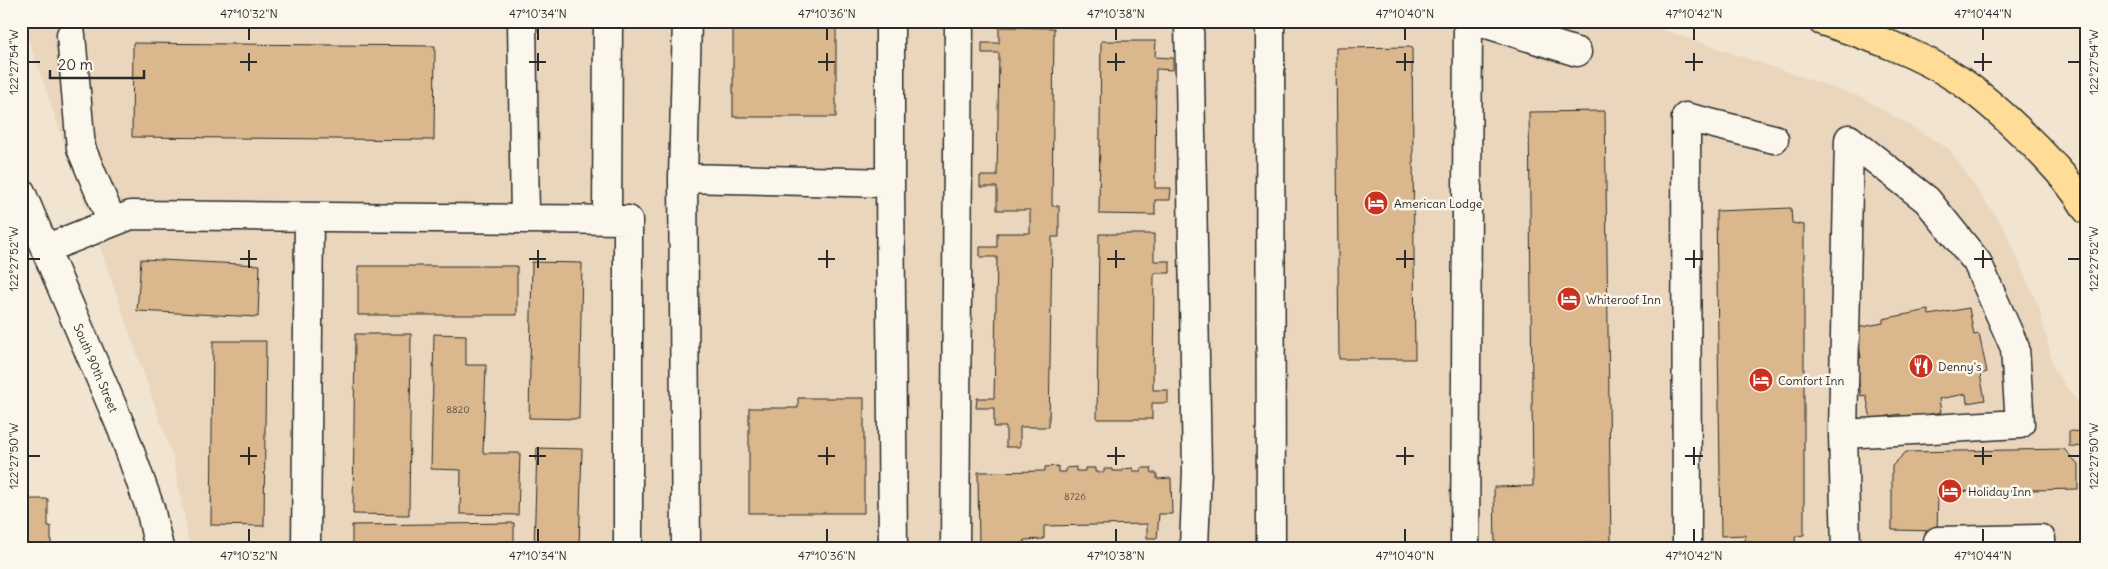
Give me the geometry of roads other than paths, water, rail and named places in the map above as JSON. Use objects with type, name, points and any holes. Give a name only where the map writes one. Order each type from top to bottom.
[{"type":"highway","points":[[1822,21],[1912,55],[1958,80],[1999,111],[2061,172],[2087,210]]},
{"type":"street","points":[[522,21],[525,219]]},
{"type":"street","points":[[607,220],[608,21]]},
{"type":"street","points":[[686,548],[683,178],[687,21]]},
{"type":"street","points":[[890,21],[893,548]]},
{"type":"street","points":[[955,548],[959,21]]},
{"type":"street","points":[[1189,21],[1197,470],[1194,548]]},
{"type":"street","points":[[1270,21],[1271,548]]},
{"type":"street","points":[[1465,548],[1468,21]]},
{"type":"street","points":[[1477,21],[1577,52]]},
{"type":"street","points":[[71,35],[81,148],[112,222]]},
{"type":"street","points":[[1687,548],[1686,117],[1774,139]]},
{"type":"street","points":[[1843,434],[2020,424],[2015,348],[1977,262],[1927,200],[1849,139],[1843,434],[1846,548]]},
{"type":"street","points":[[683,178],[890,183]]},
{"type":"street","name":"South 90th Street","points":[[21,192],[122,429],[150,508],[159,548]]},
{"type":"street","points":[[45,249],[131,215],[628,220],[628,548]]},
{"type":"street","points":[[306,548],[309,217]]},
{"type":"street","points":[[1938,548],[1938,541],[2041,539],[2041,548]]},
{"type":"place","name":"American Lodge","points":[[1376,203]]},
{"type":"place","name":"Whiteroof Inn","points":[[1569,299]]},
{"type":"place","name":"Denny's","points":[[1921,366]]},
{"type":"place","name":"Comfort Inn","points":[[1761,380]]},
{"type":"place","name":"Holiday Inn","points":[[1950,491]]}]
